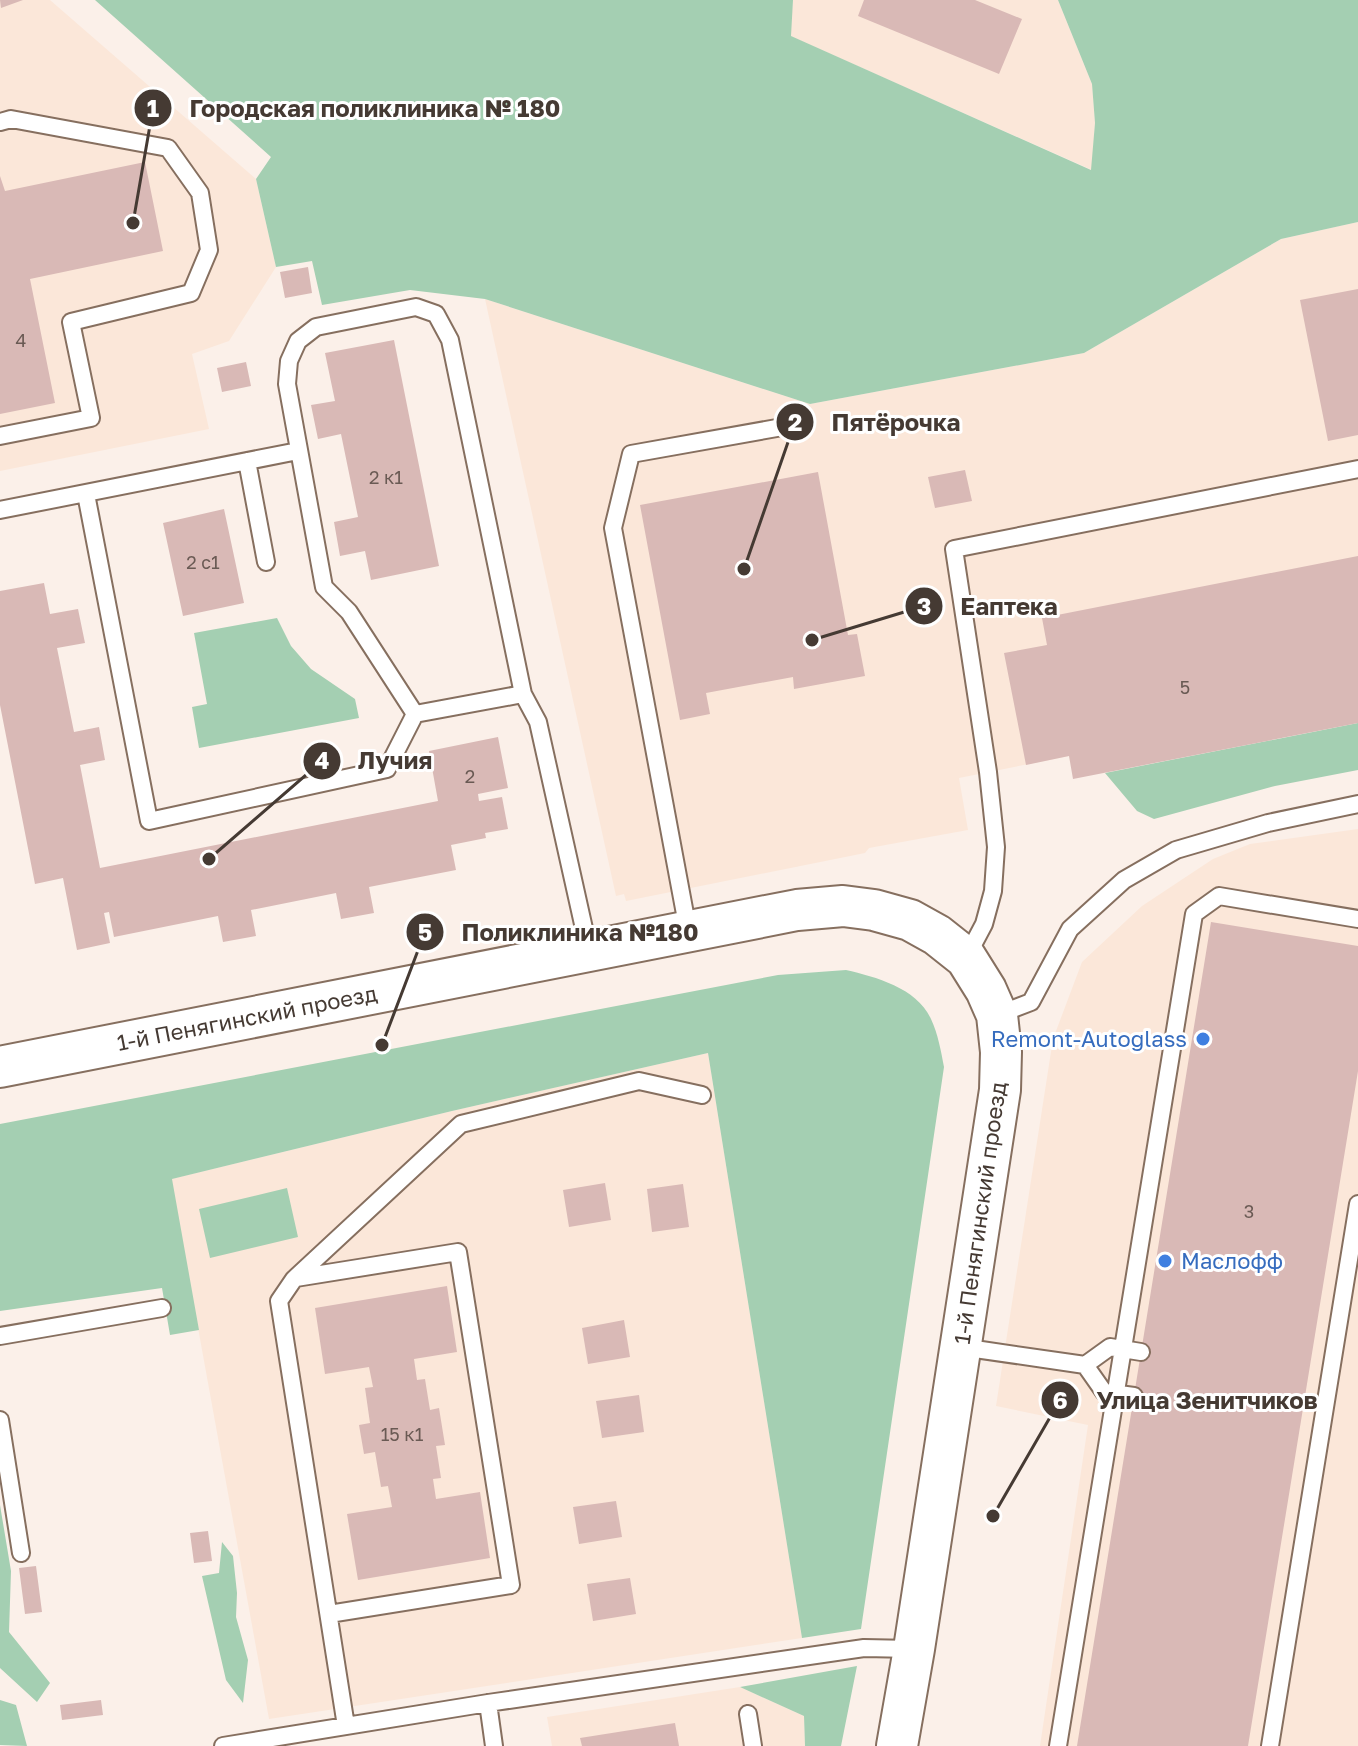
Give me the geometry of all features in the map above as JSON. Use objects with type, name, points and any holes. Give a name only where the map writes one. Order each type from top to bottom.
[{"type":"street","name":"1-й Пенягинский проезд","points":[[0,1067],[797,910],[843,906],[874,910],[910,920],[937,935],[966,958],[997,1015],[1001,1052],[1000,1090],[897,1746]]},
{"type":"lane","points":[[0,122],[11,119],[168,148],[200,193],[209,250],[191,293],[71,322],[91,418],[0,436]]},
{"type":"lane","points":[[415,714],[349,612],[324,587],[287,384],[289,361],[298,341],[316,327],[416,307],[436,314],[450,340],[523,694],[538,722],[589,952]]},
{"type":"lane","points":[[688,931],[613,528],[631,454],[788,426]]},
{"type":"lane","points":[[0,510],[298,451]]},
{"type":"lane","points":[[247,461],[266,562]]},
{"type":"lane","points":[[966,958],[984,924],[993,891],[996,847],[988,772],[954,549],[1358,469]]},
{"type":"lane","points":[[86,494],[149,821],[387,769],[415,714]]},
{"type":"lane","points":[[415,714],[523,694]]},
{"type":"lane","points":[[997,1015],[1031,1002],[1070,929],[1124,880],[1176,850],[1268,823],[1358,804]]},
{"type":"lane","points":[[1058,1746],[1194,914],[1219,896],[1358,919]]},
{"type":"lane","points":[[346,1726],[279,1301],[294,1279],[461,1124],[639,1081],[702,1095]]},
{"type":"lane","points":[[1270,1746],[1358,1204]]},
{"type":"lane","points":[[294,1279],[458,1252],[511,1585],[329,1614]]},
{"type":"lane","points":[[0,1336],[162,1308]]},
{"type":"lane","points":[[961,1347],[1085,1365],[1110,1347],[1141,1352]]},
{"type":"lane","points":[[1085,1365],[1104,1392],[1134,1396]]},
{"type":"lane","points":[[0,1420],[21,1553]]},
{"type":"lane","points":[[223,1746],[488,1703],[864,1648],[914,1649]]},
{"type":"lane","points":[[488,1703],[494,1746]]},
{"type":"lane","points":[[748,1714],[753,1746]]},
{"type":"shaded area","points":[[0,0],[50,0],[256,179],[276,267],[229,341],[192,354],[209,429],[0,471]]},
{"type":"shaded area","points":[[793,0],[1058,0],[1092,84],[1095,123],[1092,170],[790,36]]},
{"type":"shaded area","points":[[1358,222],[1358,723],[1069,756],[959,778],[968,830],[869,848],[865,853],[626,901],[624,894],[616,896],[485,299],[810,404],[1084,353],[1281,239]]},
{"type":"shaded area","points":[[1358,829],[1358,1746],[1040,1746],[1088,1425],[996,1406],[1053,1039],[1082,962],[1142,906],[1213,859],[1250,844]]},
{"type":"shaded area","points":[[708,1053],[802,1638],[269,1719],[171,1179]]},
{"type":"shaded area","points":[[740,1687],[804,1716],[805,1746],[552,1746],[547,1717]]},
{"type":"green space","points":[[95,0],[793,0],[791,36],[1091,170],[1095,123],[1092,84],[1058,0],[1358,0],[1358,222],[1281,239],[1084,353],[810,404],[485,299],[410,290],[322,305],[312,261],[276,267],[256,179],[271,157]]},
{"type":"green space","points":[[277,618],[291,646],[311,669],[355,699],[359,718],[199,748],[192,707],[207,704],[194,633]]},
{"type":"green space","points":[[1358,723],[1358,770],[1275,786],[1154,819],[1137,811],[1105,773]]},
{"type":"green space","points":[[846,970],[882,980],[916,999],[925,1008],[933,1025],[944,1067],[861,1629],[802,1638],[708,1053],[172,1179],[199,1330],[170,1335],[162,1288],[0,1311],[0,1124],[778,975]]},
{"type":"green space","points":[[287,1188],[298,1237],[210,1258],[199,1209]]},
{"type":"green space","points":[[0,1505],[11,1571],[9,1632],[50,1683],[37,1702],[0,1668]]},
{"type":"green space","points":[[222,1542],[233,1556],[236,1617],[248,1660],[243,1703],[226,1680],[202,1576],[219,1573]]},
{"type":"green space","points":[[857,1666],[841,1746],[805,1746],[804,1716],[740,1687]]},
{"type":"green space","points":[[0,1700],[16,1705],[27,1746],[0,1745]]},
{"type":"building","points":[[0,0],[23,0],[1,8]]},
{"type":"building","points":[[864,0],[975,0],[1022,19],[999,74],[858,16]]},
{"type":"building","points":[[145,162],[163,251],[30,279],[55,403],[0,414],[0,176],[5,191]]},
{"type":"building","points":[[308,267],[312,293],[285,298],[280,272]]},
{"type":"building","points":[[1358,289],[1358,435],[1328,441],[1300,300]]},
{"type":"building","points":[[394,340],[439,566],[371,580],[365,551],[340,556],[334,522],[358,517],[341,434],[318,439],[311,405],[335,401],[325,353]]},
{"type":"building","points":[[246,362],[251,386],[222,392],[217,368]]},
{"type":"building","points":[[965,470],[972,501],[935,508],[928,477]]},
{"type":"building","points":[[818,472],[848,635],[857,634],[865,676],[794,689],[793,677],[706,693],[710,714],[680,720],[640,505]]},
{"type":"building","points":[[224,509],[244,603],[183,616],[163,523]]},
{"type":"building","points":[[1358,556],[1358,723],[1073,779],[1069,756],[1026,765],[1004,653],[1047,645],[1042,618]]},
{"type":"building","points":[[44,583],[50,614],[78,609],[85,643],[57,648],[74,732],[99,727],[105,760],[80,765],[100,868],[438,801],[429,751],[498,737],[508,788],[478,794],[479,801],[502,797],[508,829],[485,833],[486,838],[451,845],[456,870],[369,887],[374,913],[341,919],[336,893],[251,910],[256,936],[223,942],[218,916],[114,937],[109,912],[104,913],[110,943],[77,950],[63,878],[35,884],[0,705],[0,591]]},
{"type":"building","points":[[1211,922],[1358,946],[1358,1071],[1248,1746],[1077,1746]]},
{"type":"building","points":[[605,1183],[611,1220],[569,1227],[563,1190]]},
{"type":"building","points":[[683,1184],[689,1227],[652,1232],[647,1189]]},
{"type":"building","points":[[447,1286],[457,1352],[414,1359],[417,1380],[425,1379],[430,1410],[439,1408],[445,1445],[436,1446],[441,1478],[433,1479],[436,1499],[480,1492],[490,1558],[358,1580],[347,1514],[392,1507],[388,1486],[381,1487],[375,1452],[364,1454],[359,1425],[370,1423],[365,1388],[373,1387],[369,1367],[325,1374],[315,1308]]},
{"type":"building","points":[[624,1320],[630,1357],[588,1364],[582,1328]]},
{"type":"building","points":[[639,1395],[644,1432],[602,1438],[596,1401]]},
{"type":"building","points":[[616,1501],[622,1537],[579,1544],[573,1507]]},
{"type":"building","points":[[208,1531],[212,1561],[194,1563],[190,1533]]},
{"type":"building","points":[[36,1566],[42,1612],[25,1614],[19,1568]]},
{"type":"building","points":[[630,1578],[636,1614],[593,1621],[587,1584]]},
{"type":"building","points":[[101,1700],[103,1715],[62,1720],[60,1705]]},
{"type":"building","points":[[675,1723],[679,1746],[582,1746],[580,1738]]},
{"type":"place","name":"Городская поликлиника № 180","points":[[133,223]]},
{"type":"place","name":"Пятёрочка","points":[[744,569]]},
{"type":"place","name":"Еаптека","points":[[812,640]]},
{"type":"place","name":"Лучия","points":[[209,859]]},
{"type":"place","name":"Remont-Autoglass","points":[[1203,1039]]},
{"type":"place","name":"Поликлиника №180","points":[[382,1045]]},
{"type":"place","name":"Маслофф","points":[[1165,1261]]},
{"type":"place","name":"Улица Зенитчиков","points":[[993,1516]]}]
